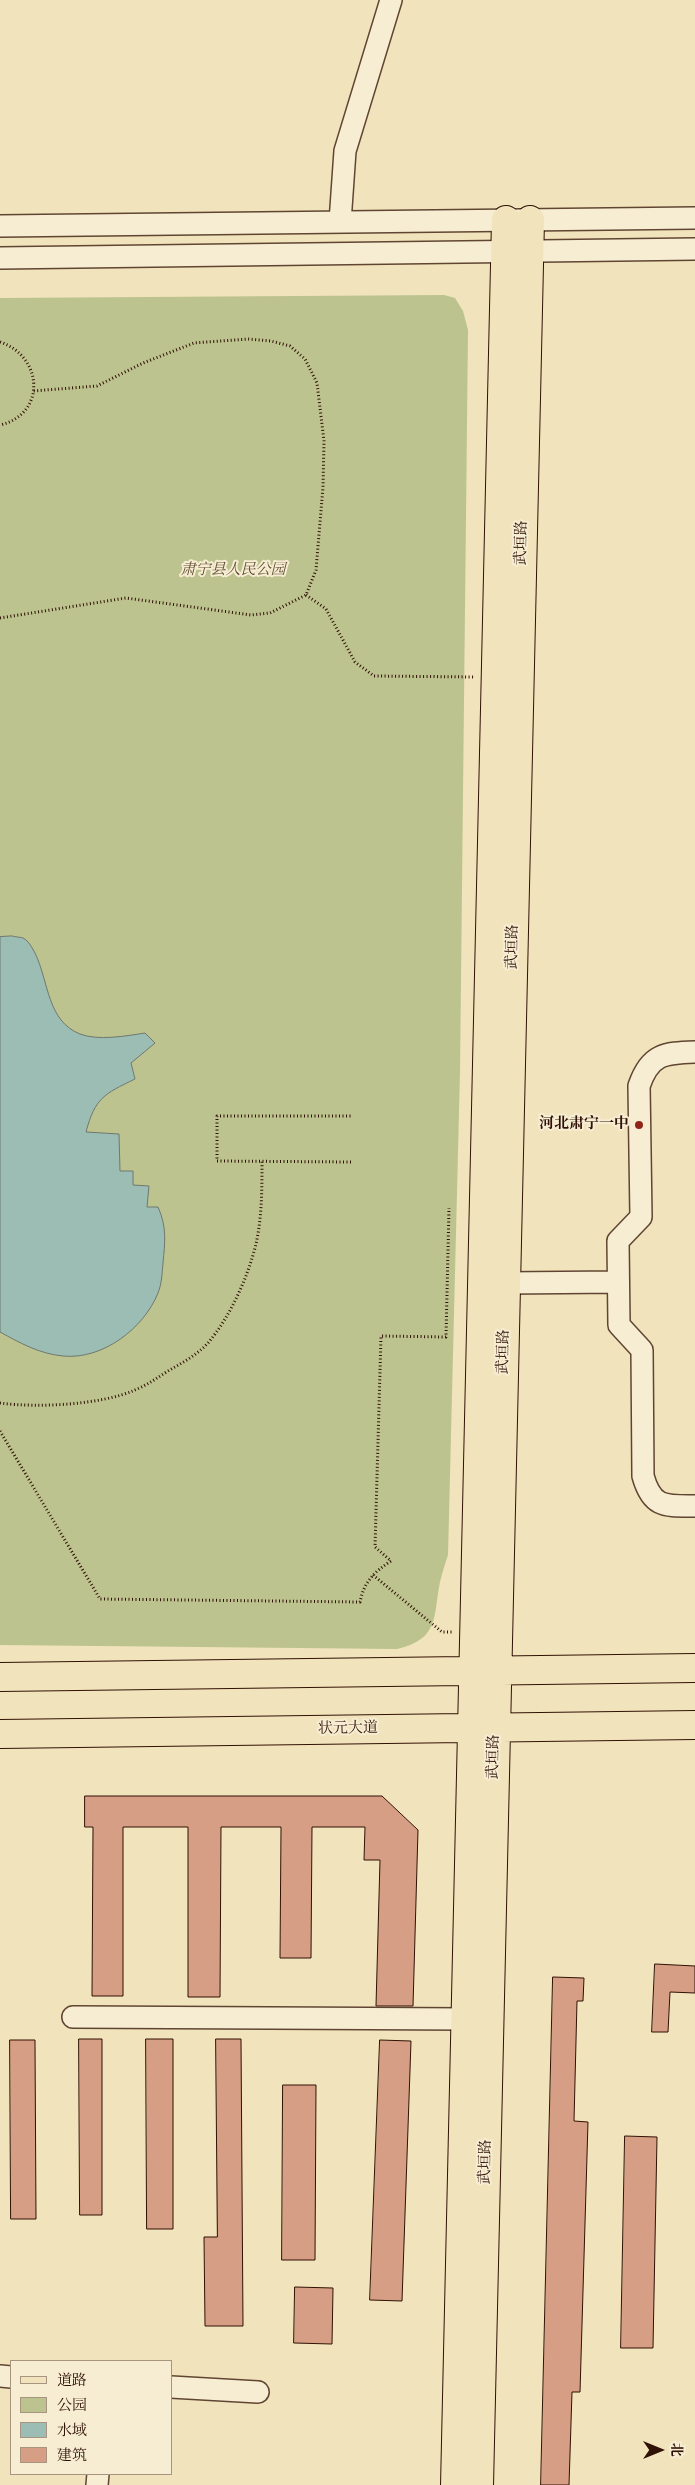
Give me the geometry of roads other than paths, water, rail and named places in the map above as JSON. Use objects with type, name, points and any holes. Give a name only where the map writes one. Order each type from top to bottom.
[{"type":"main road","name":"武垣路","points":[[456,2485],[466,2019],[484,1728],[506,1283],[518,220]]},
{"type":"main road","name":"武垣路","points":[[486,1671],[475,1632],[496,678],[518,252]]},
{"type":"main road","points":[[0,1677],[695,1668]]},
{"type":"main road","name":"状元大道","points":[[0,1734],[695,1725]]},
{"type":"main road","name":"武垣路","points":[[479,2485],[484,1728]]},
{"type":"street","points":[[340,222],[345,151],[391,0]]},
{"type":"street","points":[[0,226],[695,218]]},
{"type":"street","points":[[0,258],[695,249]]},
{"type":"street","points":[[695,1052],[668,1053],[652,1061],[645,1069],[639,1086],[640,1217],[618,1241],[619,1325],[642,1350],[643,1476],[648,1492],[656,1502],[676,1506],[695,1506]]},
{"type":"street","points":[[506,1283],[618,1282]]},
{"type":"street","points":[[74,2017],[466,2019]]},
{"type":"street","points":[[172,2386],[258,2392]]},
{"type":"water","points":[[12,936],[23,938],[35,953],[50,1000],[61,1020],[69,1028],[80,1034],[95,1037],[145,1033],[155,1043],[131,1063],[135,1079],[108,1093],[97,1104],[86,1132],[119,1134],[120,1171],[133,1171],[133,1185],[149,1186],[147,1207],[158,1207],[165,1235],[160,1286],[152,1306],[132,1329],[107,1347],[93,1353],[78,1356],[46,1353],[0,1332],[0,937]]},
{"type":"place","name":"河北肃宁一中","points":[[639,1125]]},
{"type":"park label","name":"肃宁县人民公园","points":[[233,571]]}]
